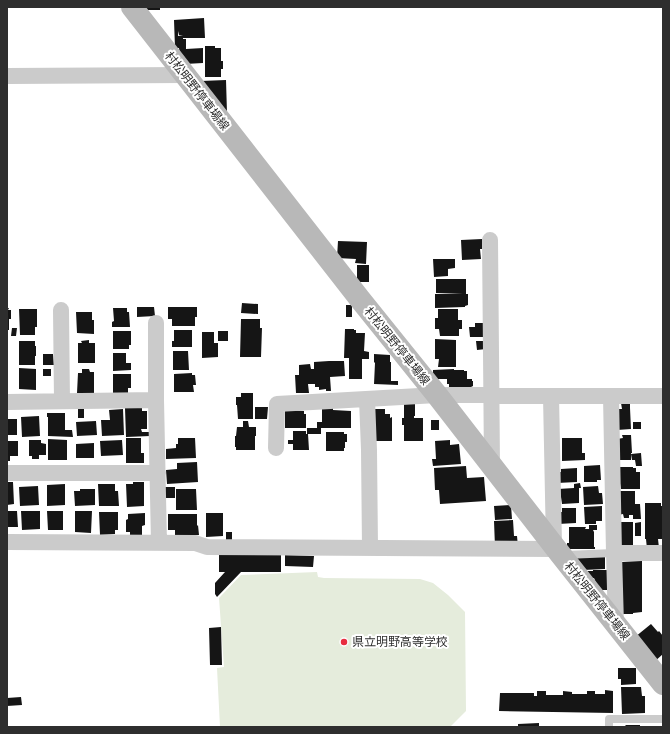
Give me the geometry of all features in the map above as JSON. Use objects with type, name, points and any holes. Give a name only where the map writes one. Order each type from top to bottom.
[{"type":"main road","name":"村松明野停車場線","points":[[132,7],[344,280],[437,395],[663,684]]},
{"type":"street","points":[[7,76],[185,75]]},
{"type":"street","points":[[490,240],[492,466]]},
{"type":"street","points":[[61,310],[62,401]]},
{"type":"street","points":[[156,323],[159,543]]},
{"type":"street","points":[[276,448],[277,404],[437,395],[663,396]]},
{"type":"street","points":[[7,542],[195,543],[207,547],[557,550],[551,396]]},
{"type":"street","points":[[611,396],[616,625]]},
{"type":"street","points":[[367,399],[370,548]]},
{"type":"street","points":[[7,402],[156,400]]},
{"type":"street","points":[[7,473],[158,473]]},
{"type":"street","points":[[614,553],[663,553]]},
{"type":"lane","points":[[557,550],[614,553]]},
{"type":"lane","points":[[610,727],[609,719],[663,719]]},
{"type":"green space","name":"県立明野高等学校","points":[[317,572],[318,577],[324,578],[420,579],[433,583],[465,612],[466,711],[450,727],[220,727],[217,668],[224,667],[219,598],[241,575]]},
{"type":"building","points":[[143,7],[160,7],[160,10],[143,10]]},
{"type":"building","points":[[204,18],[205,38],[183,38],[186,39],[186,49],[203,48],[203,63],[185,64],[184,56],[180,56],[179,48],[175,48],[174,20]]},
{"type":"building","points":[[205,46],[215,46],[215,48],[221,48],[221,61],[223,61],[223,69],[221,69],[221,77],[205,77]]},
{"type":"building","points":[[226,80],[227,113],[201,81]]},
{"type":"building","points":[[482,239],[482,249],[480,249],[481,259],[462,260],[461,240]]},
{"type":"building","points":[[338,241],[367,242],[366,264],[355,263],[356,259],[337,258]]},
{"type":"building","points":[[433,259],[455,259],[455,268],[448,269],[448,276],[434,277]]},
{"type":"building","points":[[357,265],[369,265],[369,282],[357,282]]},
{"type":"building","points":[[436,279],[466,279],[468,305],[465,307],[435,308],[435,294],[463,294],[436,293]]},
{"type":"building","points":[[242,303],[258,304],[258,314],[241,313]]},
{"type":"building","points":[[346,305],[352,305],[352,317],[346,317]]},
{"type":"building","points":[[137,307],[154,307],[155,316],[137,317]]},
{"type":"building","points":[[168,307],[197,307],[195,326],[172,326],[172,319],[168,319]]},
{"type":"building","points":[[7,308],[9,308],[8,310],[11,310],[9,330],[7,330]]},
{"type":"building","points":[[113,308],[127,308],[127,312],[129,312],[130,327],[112,327],[112,322],[114,321]]},
{"type":"building","points":[[19,309],[37,309],[37,327],[35,327],[35,335],[20,335]]},
{"type":"building","points":[[438,309],[458,309],[458,320],[462,320],[462,329],[459,329],[459,336],[440,336],[439,329],[435,329],[435,318],[438,318]]},
{"type":"building","points":[[76,312],[92,312],[92,320],[94,320],[94,334],[77,333]]},
{"type":"building","points":[[241,319],[260,319],[260,328],[262,328],[261,357],[240,357]]},
{"type":"building","points":[[475,323],[487,323],[487,337],[470,337],[469,327],[475,327]]},
{"type":"building","points":[[12,328],[17,328],[16,336],[11,336]]},
{"type":"building","points":[[345,329],[354,329],[356,330],[356,333],[365,333],[364,351],[369,352],[369,359],[362,359],[362,379],[349,379],[349,358],[344,358]]},
{"type":"building","points":[[174,330],[192,330],[192,347],[172,347],[172,341],[174,341]]},
{"type":"building","points":[[113,331],[131,331],[131,345],[129,345],[129,349],[113,349]]},
{"type":"building","points":[[218,331],[228,331],[228,341],[218,341]]},
{"type":"building","points":[[202,332],[214,332],[214,343],[218,343],[218,357],[202,358]]},
{"type":"building","points":[[435,339],[456,340],[456,367],[438,367],[439,359],[435,359]]},
{"type":"building","points":[[89,340],[89,343],[95,343],[95,363],[78,363],[78,343]]},
{"type":"building","points":[[19,341],[35,341],[35,365],[19,365]]},
{"type":"building","points":[[476,341],[485,341],[486,349],[477,350]]},
{"type":"building","points":[[173,351],[188,351],[189,370],[173,370]]},
{"type":"building","points":[[113,353],[126,353],[126,363],[131,363],[131,370],[113,371]]},
{"type":"building","points":[[43,354],[53,354],[54,365],[43,365]]},
{"type":"building","points":[[374,354],[390,355],[391,381],[398,381],[398,385],[374,384]]},
{"type":"building","points":[[344,361],[345,376],[330,377],[331,391],[326,391],[326,389],[319,390],[319,387],[315,387],[315,384],[308,384],[309,393],[296,393],[295,375],[299,375],[299,365],[310,364],[311,369],[314,369],[314,362]]},
{"type":"building","points":[[19,368],[36,369],[36,390],[19,389]]},
{"type":"building","points":[[43,369],[51,369],[51,376],[43,376]]},
{"type":"building","points":[[82,369],[89,369],[90,372],[94,372],[94,393],[77,393],[78,373],[82,373]]},
{"type":"building","points":[[454,369],[467,371],[467,379],[472,379],[473,381],[471,391],[449,391],[447,379],[433,379],[433,370]]},
{"type":"building","points":[[192,373],[192,375],[195,375],[196,385],[193,385],[194,392],[174,392],[174,374]]},
{"type":"building","points":[[113,374],[131,374],[131,388],[128,388],[128,393],[113,393]]},
{"type":"building","points":[[241,393],[253,393],[253,419],[238,419],[236,397],[241,397]]},
{"type":"building","points":[[621,403],[630,403],[631,429],[617,430],[617,409],[622,409]]},
{"type":"building","points":[[404,404],[415,404],[414,418],[423,418],[423,441],[404,441],[404,425],[402,425],[402,418],[404,418]]},
{"type":"building","points":[[142,407],[142,411],[147,411],[147,429],[141,429],[142,432],[150,432],[150,436],[126,437],[125,408]]},
{"type":"building","points":[[255,407],[268,407],[267,419],[255,419]]},
{"type":"building","points":[[322,408],[351,411],[351,428],[321,428],[321,434],[307,434],[307,428],[317,428],[317,422],[322,422]]},
{"type":"building","points":[[78,409],[84,409],[84,418],[78,418]]},
{"type":"building","points":[[123,409],[124,435],[102,436],[101,420],[110,420],[109,410]]},
{"type":"building","points":[[375,409],[385,409],[385,414],[390,414],[390,418],[392,417],[392,441],[375,441]]},
{"type":"building","points":[[285,410],[304,411],[304,414],[306,414],[306,428],[285,428]]},
{"type":"building","points":[[47,413],[65,413],[65,430],[72,430],[73,437],[48,436]]},
{"type":"building","points":[[39,416],[40,436],[22,437],[21,417]]},
{"type":"building","points":[[7,419],[17,419],[17,435],[7,435]]},
{"type":"building","points":[[431,420],[439,420],[439,430],[431,430]]},
{"type":"building","points":[[96,421],[97,435],[77,436],[76,422]]},
{"type":"building","points":[[243,421],[248,421],[249,427],[256,427],[255,450],[236,450],[235,436],[237,427],[243,427]]},
{"type":"building","points":[[633,422],[641,422],[641,429],[633,429]]},
{"type":"building","points":[[293,431],[306,431],[306,434],[308,434],[309,450],[293,450],[293,444],[288,444],[288,440],[293,440]]},
{"type":"building","points":[[326,432],[344,432],[344,434],[347,434],[347,442],[345,442],[344,451],[326,451]]},
{"type":"building","points":[[622,435],[631,435],[631,460],[619,460],[617,439],[623,438]]},
{"type":"building","points":[[126,438],[141,438],[141,453],[144,453],[144,463],[126,463]]},
{"type":"building","points":[[178,438],[195,438],[196,458],[166,459],[166,449],[176,448]]},
{"type":"building","points":[[562,438],[582,438],[582,453],[585,453],[585,460],[562,461]]},
{"type":"building","points":[[48,439],[67,440],[67,460],[48,460]]},
{"type":"building","points":[[29,440],[41,440],[41,443],[46,444],[46,455],[39,455],[39,459],[32,459],[32,456],[29,456]]},
{"type":"building","points":[[122,440],[123,455],[101,456],[100,441]]},
{"type":"building","points":[[450,440],[450,445],[459,444],[461,464],[433,466],[432,459],[436,459],[435,441]]},
{"type":"building","points":[[7,441],[18,441],[18,456],[10,456],[10,461],[7,461]]},
{"type":"building","points":[[94,443],[94,458],[76,458],[76,444]]},
{"type":"building","points":[[641,453],[642,466],[636,466],[635,460],[632,460],[631,454]]},
{"type":"building","points":[[197,462],[198,482],[167,484],[166,470],[177,469],[177,463]]},
{"type":"building","points":[[600,465],[601,480],[597,480],[597,482],[584,482],[584,466]]},
{"type":"building","points":[[466,466],[467,478],[484,477],[486,501],[440,504],[439,490],[435,490],[434,468]]},
{"type":"building","points":[[617,467],[636,468],[636,472],[640,472],[640,489],[621,489]]},
{"type":"building","points":[[577,468],[577,482],[557,483],[557,472],[561,472],[561,469]]},
{"type":"building","points":[[7,482],[13,482],[14,504],[7,505]]},
{"type":"building","points":[[133,482],[144,482],[144,506],[127,507],[126,484],[133,484]]},
{"type":"building","points":[[580,483],[581,488],[579,488],[579,503],[562,504],[561,497],[558,498],[558,489],[574,488],[574,484]]},
{"type":"building","points":[[65,484],[65,505],[47,506],[47,485]]},
{"type":"building","points":[[98,484],[115,484],[115,491],[118,491],[119,506],[99,506]]},
{"type":"building","points":[[38,486],[39,505],[20,506],[19,487]]},
{"type":"building","points":[[598,486],[599,493],[602,493],[603,504],[584,505],[583,487]]},
{"type":"building","points":[[164,487],[175,487],[175,498],[164,498]]},
{"type":"building","points":[[80,489],[95,489],[95,505],[75,506],[74,491],[80,491]]},
{"type":"building","points":[[176,489],[196,489],[197,510],[176,510]]},
{"type":"building","points":[[618,491],[635,491],[635,504],[640,504],[641,519],[633,519],[633,515],[629,515],[629,518],[624,518],[623,514],[618,515]]},
{"type":"building","points":[[645,503],[661,503],[661,506],[663,506],[662,539],[658,539],[659,548],[647,549],[645,539]]},
{"type":"building","points":[[511,505],[512,519],[495,520],[494,506]]},
{"type":"building","points":[[602,506],[602,521],[596,521],[596,524],[585,524],[584,507]]},
{"type":"building","points":[[562,508],[576,508],[576,523],[558,524],[558,512],[562,512]]},
{"type":"building","points":[[7,511],[17,511],[18,527],[7,527]]},
{"type":"building","points":[[21,511],[40,511],[40,529],[22,530]]},
{"type":"building","points":[[47,511],[63,511],[63,530],[48,530]]},
{"type":"building","points":[[75,511],[92,511],[91,533],[75,532]]},
{"type":"building","points":[[99,512],[118,512],[118,530],[115,530],[115,534],[100,535]]},
{"type":"building","points":[[145,513],[145,525],[142,526],[142,535],[130,535],[130,532],[126,532],[126,520],[128,519],[128,514]]},
{"type":"building","points":[[206,513],[223,513],[223,536],[206,537]]},
{"type":"building","points":[[168,514],[197,514],[199,535],[175,536],[175,530],[168,530]]},
{"type":"building","points":[[513,520],[514,536],[517,536],[518,547],[495,547],[494,521]]},
{"type":"building","points":[[619,522],[633,522],[633,546],[619,546]]},
{"type":"building","points":[[641,522],[641,536],[635,536],[635,523]]},
{"type":"building","points":[[589,525],[597,525],[597,530],[593,530],[595,549],[567,549],[567,543],[569,543],[569,527],[586,527],[585,529],[589,529]]},
{"type":"building","points":[[226,532],[232,532],[232,541],[226,541]]},
{"type":"building","points":[[219,553],[281,553],[281,572],[241,572],[217,597],[215,594],[215,583],[225,572],[219,572]]},
{"type":"building","points":[[285,555],[314,556],[313,567],[285,566]]},
{"type":"building","points":[[574,557],[605,557],[605,569],[583,570]]},
{"type":"building","points":[[642,561],[642,612],[621,614],[621,562]]},
{"type":"building","points":[[609,570],[610,590],[599,590],[594,578],[591,578],[586,571]]},
{"type":"building","points":[[651,624],[663,636],[663,654],[654,662],[635,637]]},
{"type":"building","points":[[221,627],[222,665],[210,665],[209,628]]},
{"type":"building","points":[[618,668],[636,668],[636,684],[621,685],[621,679],[618,679]]},
{"type":"building","points":[[621,687],[641,687],[642,696],[645,696],[645,713],[622,714]]},
{"type":"building","points":[[605,690],[613,691],[613,713],[499,711],[500,693],[534,693],[534,696],[537,696],[537,691],[546,691],[546,695],[563,695],[563,691],[572,692],[572,694],[587,694],[587,691],[595,691],[595,694],[605,694]]},
{"type":"building","points":[[21,697],[22,705],[7,706],[7,698]]},
{"type":"building","points":[[539,723],[539,727],[518,727],[518,724]]},
{"type":"building","points":[[626,725],[640,725],[640,727],[624,727]]},
{"type":"place","name":"県立明野高等学校","points":[[344,642]]}]
